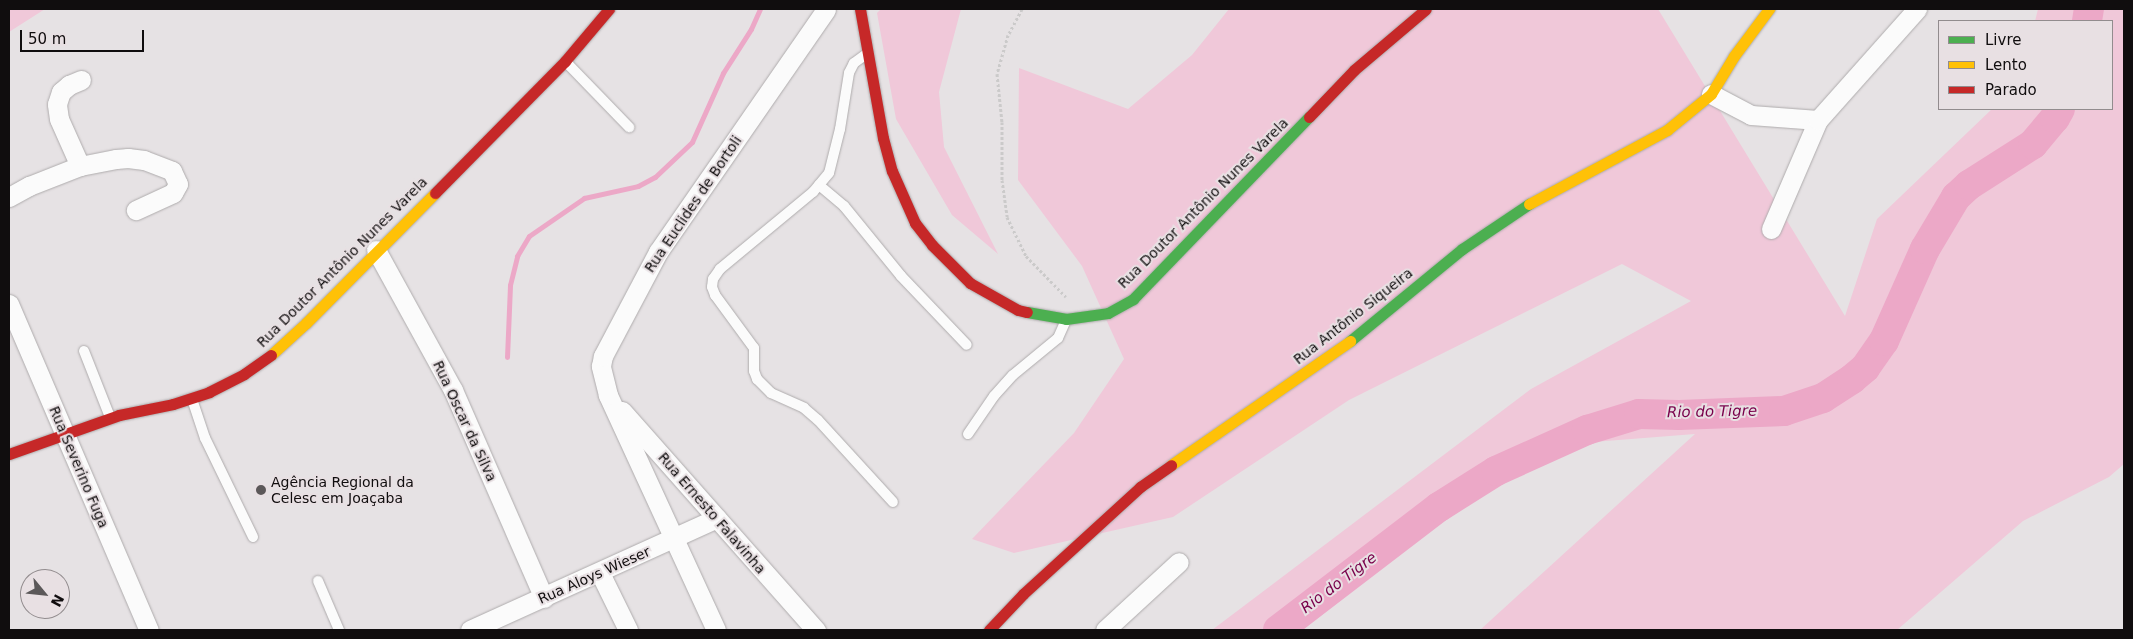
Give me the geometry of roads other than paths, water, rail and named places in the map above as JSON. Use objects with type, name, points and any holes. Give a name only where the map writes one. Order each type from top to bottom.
[{"type":"street","name":"Rua Doutor Antônio Nunes Varela","points":[[9,454],[110,418],[209,392],[244,374],[270,356],[306,323],[376,250],[565,61],[609,9]]},
{"type":"street","name":"Rua Euclides de Bortoli","points":[[716,630],[676,538],[608,395],[601,366],[603,356],[658,252],[826,9]]},
{"type":"street","name":"Rua Doutor Antônio Nunes Varela","points":[[860,9],[883,138],[892,171],[902,198],[921,230],[943,257],[970,283],[1018,310],[1066,320],[1108,313],[1132,299],[1354,70],[1426,9]]},
{"type":"street","name":"Rua Antônio Siqueira","points":[[989,630],[1023,594],[1140,487],[1346,345],[1462,249],[1527,205],[1667,130],[1711,94],[1734,56],[1769,9]]},
{"type":"street","points":[[1771,229],[1818,120],[1917,9]]},
{"type":"street","points":[[80,166],[59,119],[57,104],[61,92],[81,80]]},
{"type":"street","points":[[1711,94],[1751,115],[1818,120]]},
{"type":"street","points":[[9,197],[29,186],[80,166],[128,158],[144,160],[172,171],[178,184],[173,193],[136,210]]},
{"type":"street","name":"Rua Oscar da Silva","points":[[376,250],[453,390],[544,598]]},
{"type":"street","name":"Rua Severino Fuga","points":[[9,304],[149,630]]},
{"type":"street","name":"Rua Ernesto Falavinha","points":[[608,395],[816,630]]},
{"type":"street","name":"Rua Aloys Wieser","points":[[470,630],[600,573],[717,518]]},
{"type":"street","points":[[1105,630],[1179,562]]},
{"type":"street","points":[[600,573],[628,630]]},
{"type":"lane","points":[[868,53],[854,63],[849,73],[840,129],[829,174],[819,185],[720,269],[713,279],[712,287],[715,296],[754,348],[756,354],[754,371],[757,379],[771,393],[804,408],[818,420],[893,502]]},
{"type":"lane","points":[[565,61],[629,128]]},
{"type":"lane","points":[[819,185],[844,206],[901,276],[967,345]]},
{"type":"lane","points":[[968,434],[994,396],[1012,375],[1058,338],[1066,320]]},
{"type":"lane","points":[[84,351],[110,418]]},
{"type":"lane","points":[[191,398],[205,438],[253,537]]},
{"type":"lane","points":[[318,581],[340,630]]},
{"type":"waterway","points":[[507,357],[510,285],[517,256],[529,236],[584,198],[638,186],[655,177],[692,142],[723,73],[751,29],[760,9]]},
{"type":"waterway","name":"Rio do Tigre","points":[[2087,20],[2089,9]]},
{"type":"waterway","name":"Rio do Tigre","points":[[1278,630],[1439,507],[1496,471],[1587,430],[1639,414],[1679,415],[1784,411],[1823,398],[1852,379],[1865,368],[1884,341],[1925,249],[1956,197],[1969,185],[2033,144],[2059,110]]},
{"type":"place","name":"Agência Regional da Celesc em Joaçaba","points":[[261,490]]}]
